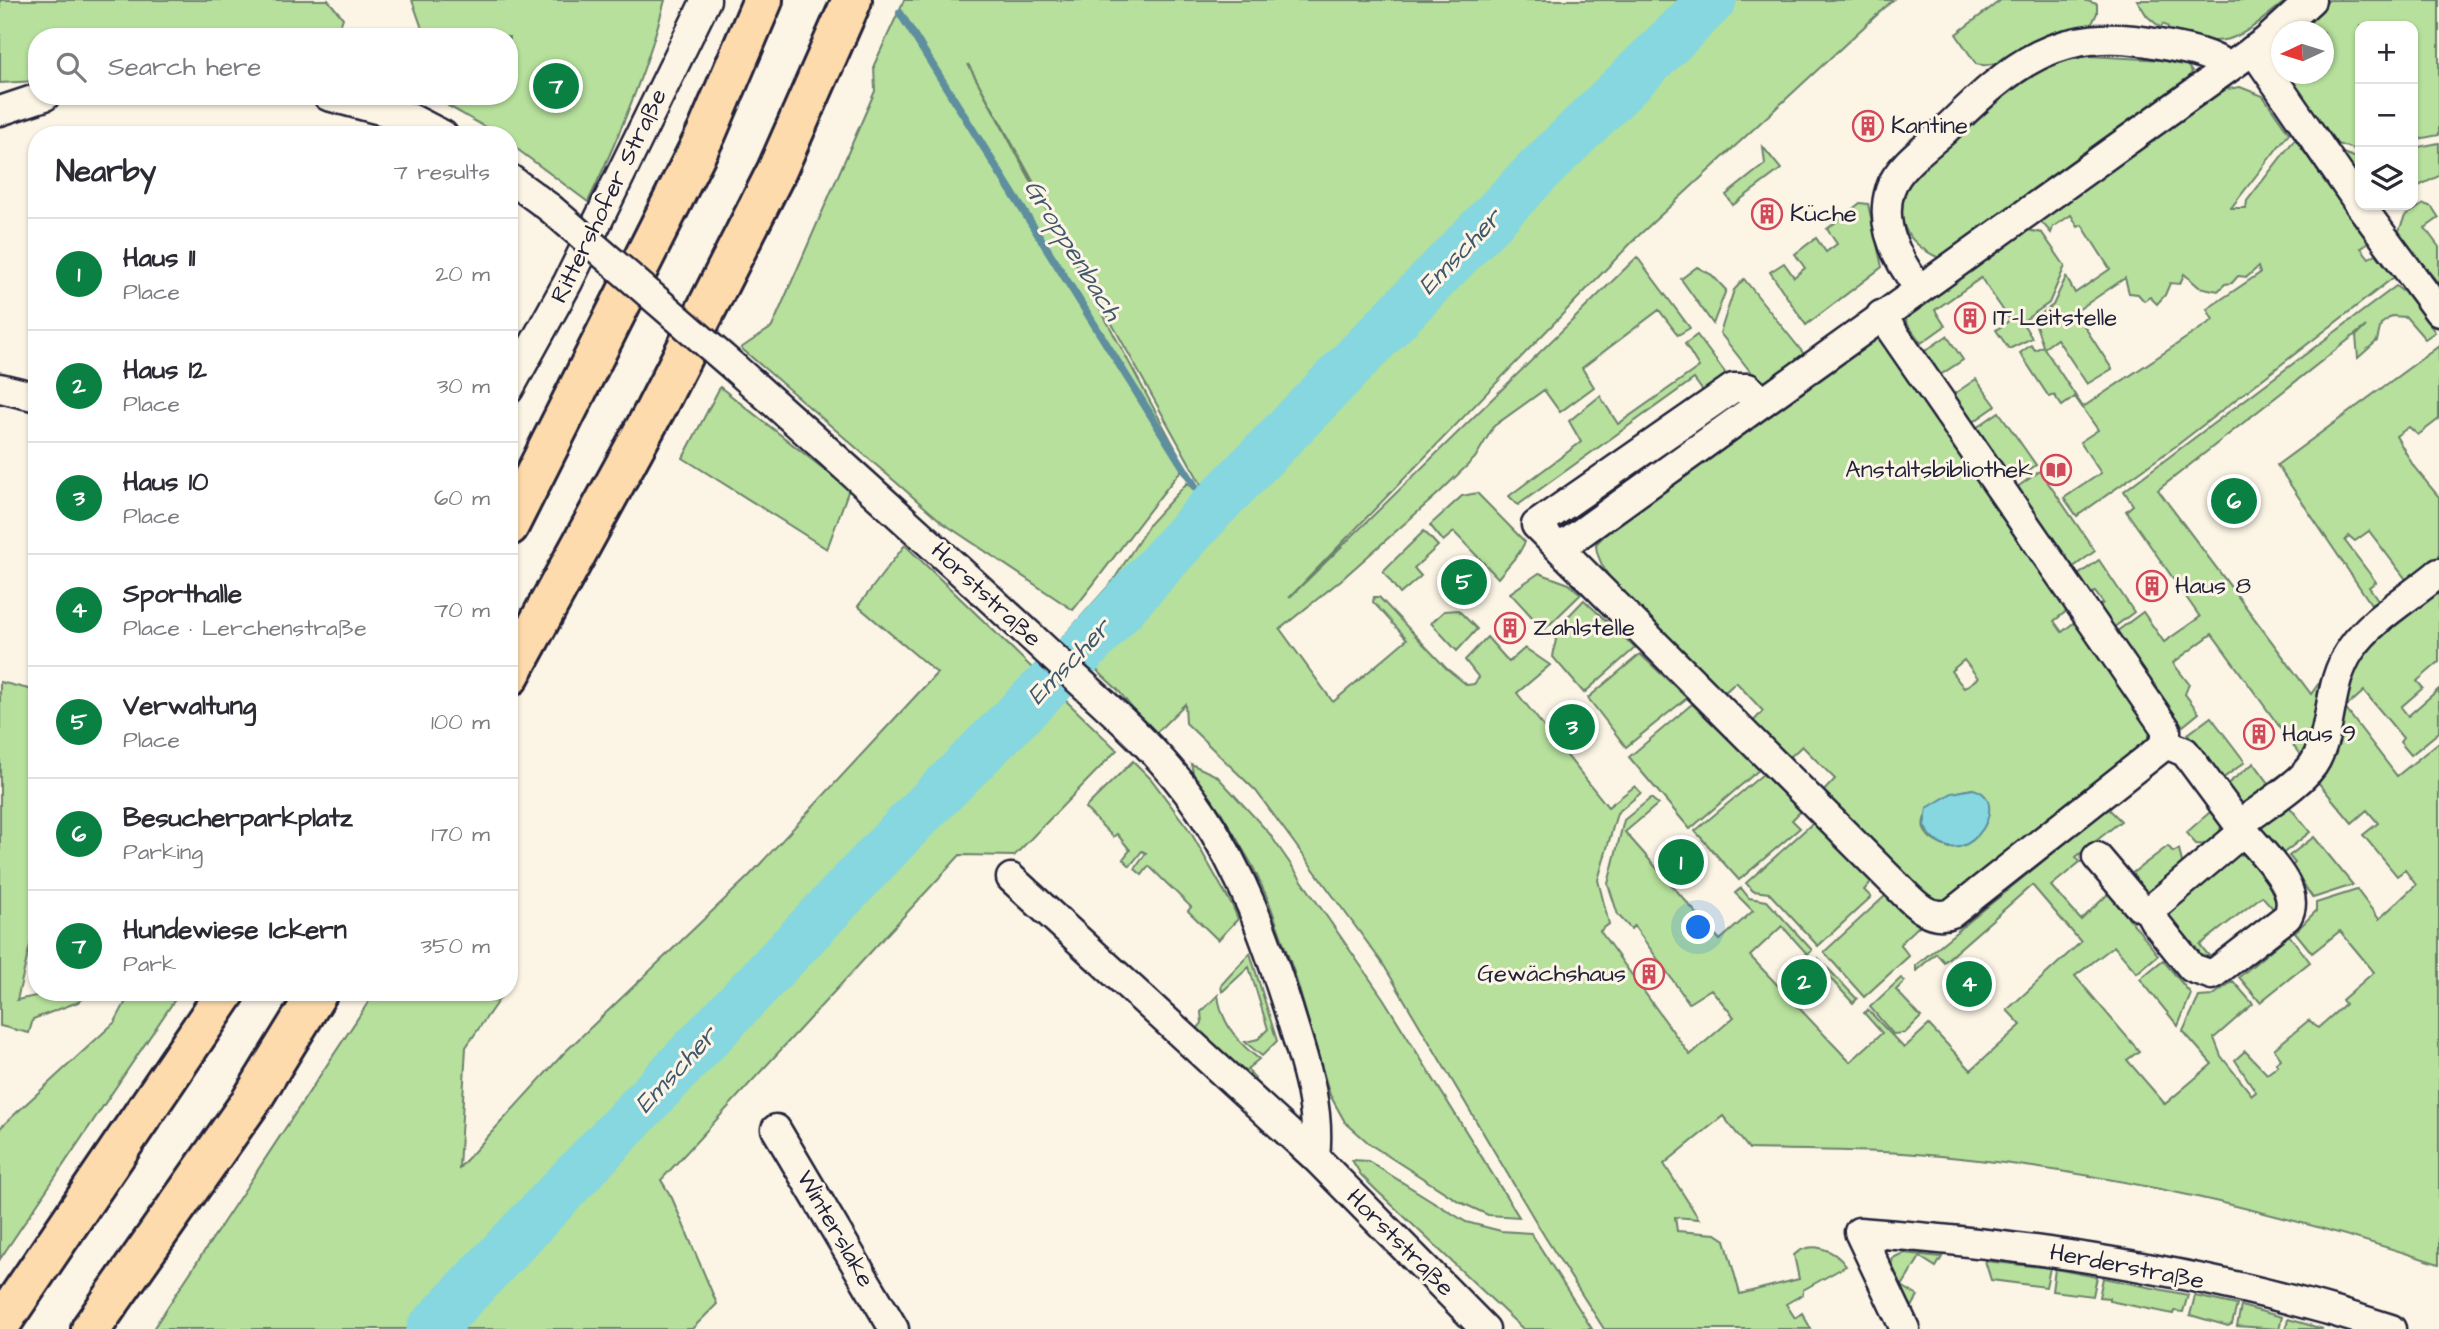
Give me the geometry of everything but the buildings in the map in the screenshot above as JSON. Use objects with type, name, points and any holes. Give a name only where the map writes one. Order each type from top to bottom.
[{"type":"highway","points":[[518,508],[707,132],[763,0]]},
{"type":"highway","points":[[518,661],[655,410],[777,170],[852,0]]},
{"type":"highway","points":[[0,1325],[220,1001]]},
{"type":"highway","points":[[91,1329],[251,1101],[312,1001]]},
{"type":"street","name":"Rittershofer Straße","points":[[518,373],[568,282],[706,0]]},
{"type":"street","points":[[2166,744],[1952,913],[1937,916],[1929,914],[1700,692],[1560,548],[2253,50],[2311,0]]},
{"type":"street","points":[[1919,288],[1896,254],[1890,237],[1887,205],[1891,187],[1914,159],[2011,70],[2045,50],[2129,37],[2206,54],[2229,67]]},
{"type":"street","points":[[2253,50],[2355,198]]},
{"type":"street","points":[[0,111],[28,102]]},
{"type":"street","points":[[362,105],[410,118],[426,126]]},
{"type":"street","name":"Horststraße","points":[[518,185],[550,208],[735,368],[996,604],[1167,766],[1200,809],[1233,863],[1247,894],[1305,1062],[1316,1114],[1315,1157]]},
{"type":"street","points":[[2364,210],[2439,312]]},
{"type":"street","points":[[1881,315],[2166,729],[2166,744]]},
{"type":"street","points":[[0,388],[28,395]]},
{"type":"street","points":[[2149,911],[2237,822],[2315,763],[2334,681],[2357,642],[2439,572]]},
{"type":"street","points":[[2097,857],[2137,904],[2149,911],[2192,968],[2206,974],[2225,967],[2287,917],[2291,906],[2290,893],[2181,748],[2166,744]]},
{"type":"street","name":"Horststraße","points":[[1011,878],[1315,1157],[1485,1329]]},
{"type":"street","name":"Winterslake","points":[[776,1129],[894,1329]]},
{"type":"street","name":"Herderstraße","points":[[1905,1329],[1858,1232],[1982,1243],[2109,1261],[2263,1294],[2390,1329]]},
{"type":"green space","points":[[0,0],[328,0],[343,18],[339,28],[28,28],[28,81],[0,83]]},
{"type":"green space","points":[[412,0],[665,0],[631,103],[588,202],[518,150],[518,126],[483,126],[448,106],[518,105],[518,28],[422,28]]},
{"type":"green space","points":[[904,0],[1893,0],[1636,238],[1289,598],[1637,257],[1690,328],[1678,335],[1659,310],[1582,368],[1594,387],[1560,412],[1544,390],[1494,426],[1475,458],[1439,493],[1341,580],[1280,629],[1333,702],[1407,639],[1373,602],[1374,597],[1379,597],[1446,668],[1467,685],[1474,684],[1479,678],[1465,660],[1487,637],[1509,662],[1525,648],[1550,665],[1517,693],[1608,807],[1635,786],[1641,793],[1617,813],[1598,880],[1609,924],[1600,931],[1690,1055],[1734,1017],[1711,989],[1689,1003],[1634,926],[1631,929],[1618,915],[1608,884],[1624,820],[1651,798],[1658,804],[1625,832],[1720,940],[1753,911],[1735,893],[1741,888],[1749,898],[1767,901],[1812,950],[1808,955],[1782,926],[1750,956],[1850,1062],[1882,1033],[1864,1013],[1868,1010],[1904,1048],[1929,1025],[1971,1070],[2021,1025],[2007,1010],[2081,942],[2032,885],[1944,962],[1936,953],[1916,971],[1916,965],[2108,808],[2121,821],[2076,857],[2080,862],[2051,886],[2081,920],[2109,893],[2158,955],[2137,973],[2114,946],[2075,976],[2139,1051],[2127,1060],[2165,1104],[2212,1064],[2183,1031],[2199,997],[2212,996],[2233,981],[2253,1004],[2214,1038],[2221,1056],[2252,1095],[2256,1092],[2235,1060],[2245,1051],[2267,1074],[2278,1066],[2276,1063],[2281,1059],[2274,1049],[2309,1020],[2318,1028],[2345,1004],[2342,1000],[2374,972],[2340,931],[2312,953],[2295,932],[2316,911],[2316,903],[2357,890],[2379,919],[2416,885],[2405,870],[2397,876],[2363,835],[2378,823],[2367,810],[2352,823],[2317,781],[2359,661],[2373,644],[2439,591],[2439,662],[2417,681],[2423,688],[2401,707],[2408,716],[2439,689],[2439,732],[2411,755],[2400,742],[2403,738],[2364,691],[2345,708],[2397,776],[2439,742],[2439,1264],[2308,1224],[2107,1179],[1971,1159],[1903,1153],[1749,1149],[1723,1116],[1664,1164],[1699,1219],[1675,1217],[1677,1231],[1716,1234],[1725,1240],[1740,1294],[1799,1279],[1794,1255],[1801,1250],[1822,1248],[1835,1255],[1846,1266],[1803,1290],[1803,1294],[1786,1304],[1795,1318],[1802,1313],[1811,1329],[1604,1329],[1545,1237],[1383,964],[1256,791],[1186,723],[1185,704],[1153,736],[1118,690],[1092,666],[1222,522],[968,64],[1185,466],[1073,610],[943,523],[741,348],[772,327],[875,91],[874,65]]},
{"type":"green space","points":[[2001,0],[2084,0],[2097,4],[2097,13],[2091,26],[2034,42],[1993,64],[1976,64],[1956,34]]},
{"type":"green space","points":[[2137,0],[2287,0],[2244,32],[2220,41],[2188,37],[2167,30],[2168,27],[2163,24],[2161,28],[2147,16]]},
{"type":"green space","points":[[2329,0],[2439,0],[2439,135],[2418,139],[2418,21],[2355,21],[2355,149],[2337,144],[2312,109],[2308,111],[2292,84],[2334,84],[2334,21],[2306,21]]},
{"type":"green space","points":[[2088,56],[2184,61],[2192,72],[2186,82],[2144,113],[1939,258],[1917,244],[1904,226],[1901,215],[1904,192],[1910,179],[2028,74],[2057,61]]},
{"type":"green space","points":[[2240,87],[2263,96],[2289,133],[2231,208],[2246,208],[2247,201],[2295,139],[2368,242],[2361,248],[2369,258],[2376,254],[2394,277],[2176,446],[2077,516],[2064,498],[2101,473],[2080,442],[2098,430],[2075,397],[2062,406],[2054,395],[2049,397],[2020,353],[2031,345],[2035,350],[2043,346],[2034,319],[2053,305],[2066,277],[2075,293],[2110,269],[2082,225],[2078,227],[2071,215],[2053,227],[2051,233],[2039,219],[2132,155],[2132,152],[2155,141],[2161,132],[2221,90]],"holes":[[[2258,267],[2260,273],[2207,309],[2213,320],[2083,407],[2044,348],[2057,339],[2087,384],[2112,369],[2075,312],[2125,278],[2129,293],[2138,294],[2144,301],[2150,297],[2157,304],[2170,283],[2180,284],[2184,274],[2199,287],[2218,291],[2238,276],[2247,277]]]},
{"type":"green space","points":[[2439,143],[2439,176],[2418,186],[2418,147]]},
{"type":"green space","points":[[1763,147],[1781,169],[1733,205],[1726,195],[1765,164]]},
{"type":"green space","points":[[2337,151],[2355,157],[2355,178]]},
{"type":"green space","points":[[1860,203],[1868,204],[1882,267],[1806,325],[1770,272],[1784,263],[1794,277],[1805,268],[1795,254],[1816,238],[1826,252],[1837,244],[1827,229]]},
{"type":"green space","points":[[2424,204],[2432,207],[2439,218],[2425,228],[2439,247],[2439,284],[2423,264],[2417,262],[2398,233],[2405,216]]},
{"type":"green space","points":[[2027,230],[2042,233],[2065,266],[2049,303],[2022,322],[2032,338],[2009,349],[1996,330],[2010,320],[1981,278],[1935,310],[1945,326],[1921,343],[1906,322],[1907,315]]},
{"type":"green space","points":[[1697,267],[1712,275],[1726,290],[1713,324],[1681,279]]},
{"type":"green space","points":[[1744,279],[1804,354],[1766,383],[1757,380],[1720,333],[1734,290]]},
{"type":"green space","points":[[2396,286],[2407,295],[2435,332],[2425,339],[2406,317],[2392,316],[2381,324],[2377,341],[2358,358],[2356,336],[2366,326],[2158,490],[2311,694],[2322,679],[2327,686],[2308,758],[2245,809],[2226,785],[2254,763],[2269,783],[2303,759],[2212,634],[2173,663],[2189,684],[2185,694],[2199,713],[2183,726],[2116,632],[2143,612],[2164,642],[2200,617],[2126,511],[2133,505],[2124,491]]},
{"type":"green space","points":[[1697,335],[1729,378],[1705,394],[1694,379],[1518,505],[1509,496],[1581,442],[1569,421],[1600,396],[1618,424],[1699,367],[1685,344]]},
{"type":"green space","points":[[1881,335],[2068,610],[2054,621],[2062,632],[2076,621],[2150,727],[2148,743],[1950,902],[1931,902],[1820,795],[1835,779],[1802,746],[1786,761],[1749,726],[1763,711],[1736,682],[1720,697],[1627,601],[1600,560],[1596,544],[1614,525]],"holes":[[[1964,660],[1978,678],[1964,688],[1951,671]],[[1973,789],[1955,845],[1950,848],[1934,841],[1926,832],[1923,823],[1927,814],[1945,798]]]},
{"type":"green space","points":[[1947,336],[1963,360],[1940,375],[1925,351]]},
{"type":"green space","points":[[2439,346],[2439,419],[2418,435],[2409,427],[2396,436],[2414,467],[2439,497],[2439,559],[2408,582],[2369,531],[2355,541],[2349,536],[2345,541],[2376,582],[2369,587],[2383,607],[2377,613],[2277,465]]},
{"type":"green space","points":[[1976,379],[1996,406],[1973,422],[1954,394]]},
{"type":"green space","points":[[720,387],[849,489],[827,549],[683,458]]},
{"type":"green space","points":[[1733,401],[1739,403],[1582,515],[1583,509]]},
{"type":"green space","points":[[1999,412],[2036,465],[2014,481],[1976,428]]},
{"type":"green space","points":[[2040,471],[2095,551],[2072,568],[2016,488]]},
{"type":"green space","points":[[1187,483],[1197,493],[1193,503],[1067,644],[1062,638],[1113,581],[1150,523]]},
{"type":"green space","points":[[1477,493],[1525,542],[1498,578],[1454,532],[1443,541],[1430,525],[1462,496]]},
{"type":"green space","points":[[1424,531],[1438,546],[1414,568],[1421,576],[1400,594],[1383,571]]},
{"type":"green space","points":[[905,545],[1117,750],[1014,856],[960,855],[661,1180],[672,1198],[717,1304],[692,1329],[153,1329],[369,1001],[498,1001],[466,1047],[459,1168],[565,1052],[749,876],[937,673],[858,606]]},
{"type":"green space","points":[[2099,560],[2134,612],[2113,628],[2099,607],[2103,603],[2095,592],[2090,594],[2078,575]]},
{"type":"green space","points":[[1539,573],[1569,584],[1581,594],[1544,630],[1510,593]]},
{"type":"green space","points":[[1584,600],[1635,648],[1584,693],[1553,657],[1558,627]]},
{"type":"green space","points":[[1458,610],[1477,629],[1457,651],[1431,623],[1444,611]]},
{"type":"green space","points":[[1640,654],[1687,698],[1626,747],[1588,698]]},
{"type":"green space","points":[[0,682],[28,689],[28,954],[17,1000],[28,998],[28,1001],[80,1001],[33,1019],[29,1033],[0,1026]]},
{"type":"green space","points":[[1692,704],[1760,769],[1690,829],[1629,757]]},
{"type":"green space","points":[[2211,717],[2245,762],[2222,779],[2188,734]]},
{"type":"green space","points":[[1133,761],[1151,779],[1190,831],[1233,907],[1238,919],[1218,940],[1188,911],[1191,907],[1149,866],[1142,875],[1135,869],[1146,853],[1142,851],[1130,866],[1123,859],[1130,850],[1117,834],[1113,837],[1085,808]]},
{"type":"green space","points":[[1191,764],[1217,776],[1269,833],[1383,998],[1519,1217],[1488,1215],[1460,1202],[1371,1145],[1345,1122],[1330,1095],[1295,975],[1269,902],[1252,865],[1221,812],[1194,776]]},
{"type":"green space","points":[[1763,774],[1801,811],[1792,820],[1800,828],[1739,880],[1695,831]]},
{"type":"green space","points":[[2288,805],[2310,832],[2281,855],[2257,827]]},
{"type":"green space","points":[[2210,812],[2222,823],[2218,837],[2208,845],[2196,844],[2186,833]]},
{"type":"green space","points":[[1814,822],[1872,881],[1864,890],[1871,897],[1818,946],[1769,893],[1753,891],[1746,883]]},
{"type":"green space","points":[[2314,837],[2353,885],[2313,898],[2291,867],[2295,863],[2289,856]]},
{"type":"green space","points":[[2168,846],[2173,852],[2179,849],[2183,867],[2148,897],[2119,868],[2123,864],[2131,874]]},
{"type":"green space","points":[[2235,853],[2248,856],[2277,893],[2279,899],[2276,912],[2262,896],[2200,945],[2215,963],[2207,964],[2166,924],[2166,910]]},
{"type":"green space","points":[[1886,895],[1919,926],[1900,944],[1909,956],[1864,997],[1824,952]]},
{"type":"green space","points":[[2289,935],[2310,962],[2260,1002],[2239,977]]},
{"type":"green space","points":[[1250,953],[1277,1041],[1262,1056],[1245,1042],[1258,1039],[1268,1029],[1249,967],[1222,992],[1221,985]]},
{"type":"green space","points":[[1818,958],[1857,999],[1853,1003],[1814,961]]},
{"type":"green space","points":[[2163,960],[2191,994],[2178,1026],[2140,979]]},
{"type":"green space","points":[[1901,978],[1905,981],[1896,990],[1921,1017],[1905,1033],[1893,1034],[1870,1007]]},
{"type":"green space","points":[[1218,995],[1223,1014],[1232,1031],[1259,1059],[1247,1069],[1255,1078],[1250,1083],[1194,1033],[1202,1023],[1201,1012]]},
{"type":"green space","points":[[126,1001],[174,1001],[0,1259],[0,1128],[115,1022]]},
{"type":"green space","points":[[1352,1160],[1368,1161],[1466,1222],[1501,1231],[1531,1233],[1592,1329],[1523,1329],[1374,1188],[1361,1175]]},
{"type":"green space","points":[[1903,1253],[1942,1257],[1936,1267],[1920,1257],[1902,1286],[1918,1296],[1912,1307],[1890,1269],[1893,1258]]},
{"type":"green space","points":[[1985,1261],[2050,1268],[2046,1287],[1991,1280]]},
{"type":"green space","points":[[2055,1269],[2097,1277],[2093,1296],[2052,1291]]},
{"type":"green space","points":[[2103,1278],[2188,1295],[2183,1312],[2174,1311],[2173,1314],[2099,1297]]},
{"type":"green space","points":[[2195,1296],[2237,1305],[2232,1324],[2228,1326],[2190,1315]]},
{"type":"green space","points":[[2241,1306],[2282,1317],[2279,1329],[2237,1326]]},
{"type":"green space","points":[[2288,1319],[2323,1329],[2286,1329]]},
{"type":"water","points":[[1973,789],[1985,796],[1989,808],[1986,822],[1967,844],[1953,848],[1938,842],[1924,826],[1927,808],[1952,793]]},
{"type":"waterway","name":"Emscher","points":[[431,1329],[911,822],[1083,650],[1210,510],[1535,174],[1712,0]]},
{"type":"waterway","name":"Groppenbach","points":[[900,13],[1210,510]]},
{"type":"place","name":"Hundewiese Ickern","points":[[556,86]]},
{"type":"place","name":"Kantine","points":[[1868,126]]},
{"type":"place","name":"Küche","points":[[1767,214]]},
{"type":"place","name":"IT-Leitstelle","points":[[1970,318]]},
{"type":"place","name":"Anstaltsbibliothek","points":[[2056,470]]},
{"type":"place","name":"Besucherparkplatz","points":[[2234,501]]},
{"type":"place","name":"Verwaltung","points":[[1464,582]]},
{"type":"place","name":"Haus 8","points":[[2152,586]]},
{"type":"place","name":"Zahlstelle","points":[[1510,628]]},
{"type":"place","name":"Haus 10","points":[[1572,727]]},
{"type":"place","name":"Haus 9","points":[[2259,734]]},
{"type":"place","name":"Haus 11","points":[[1681,862]]},
{"type":"place","name":"Gewächshaus","points":[[1649,974]]},
{"type":"place","name":"Haus 12","points":[[1804,982]]},
{"type":"place","name":"Sporthalle","points":[[1969,984]]}]
